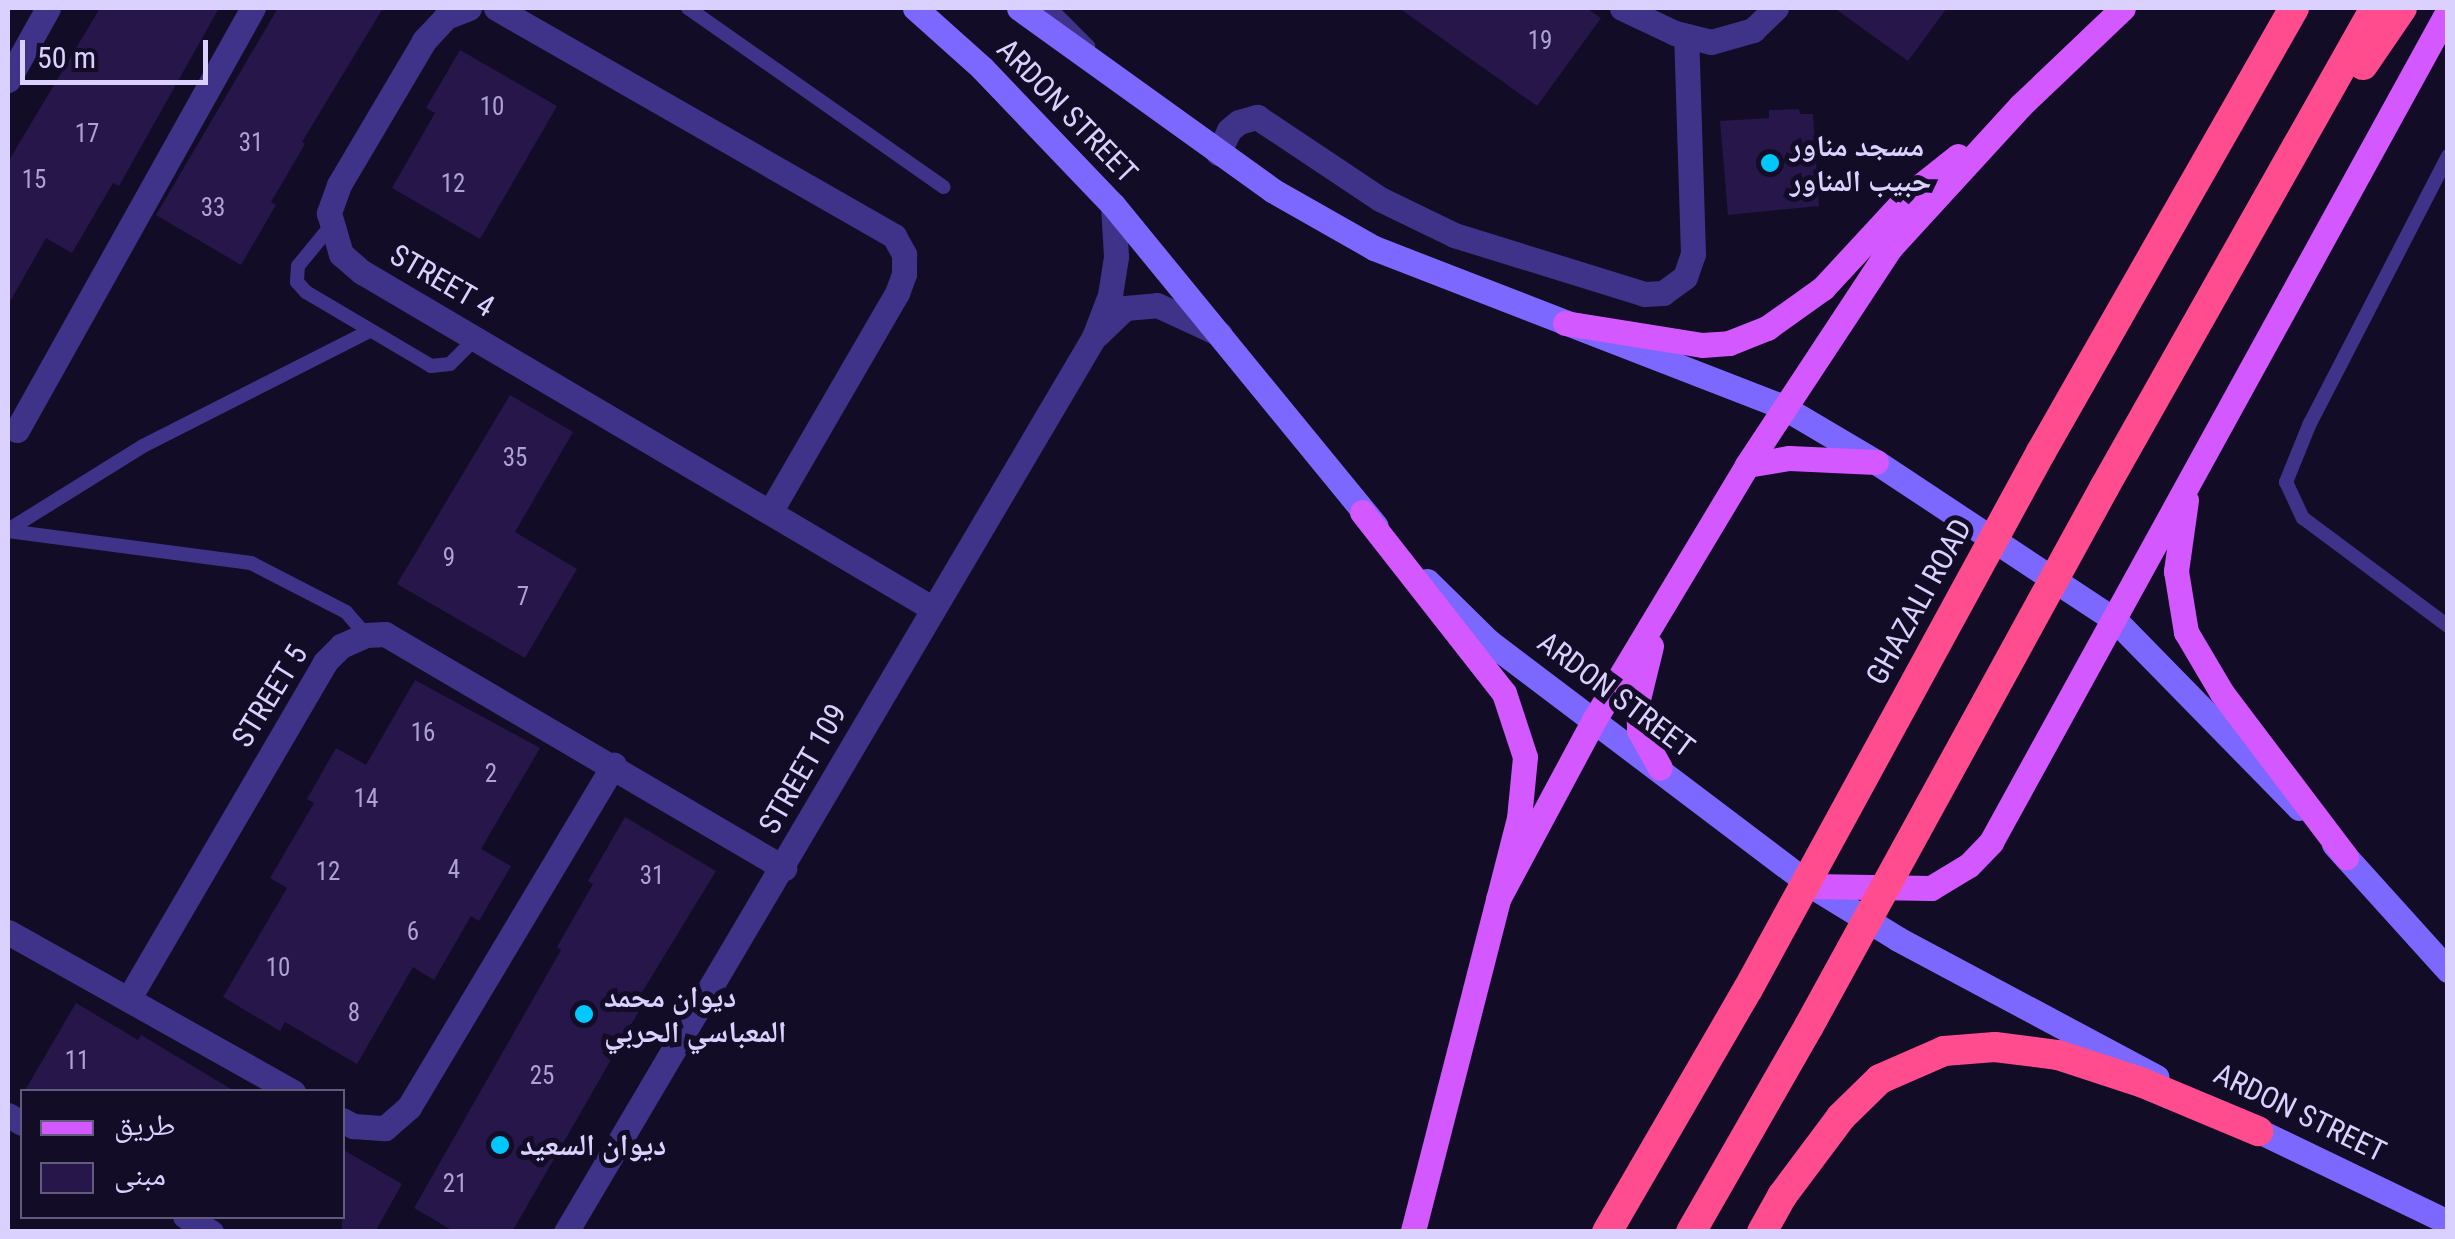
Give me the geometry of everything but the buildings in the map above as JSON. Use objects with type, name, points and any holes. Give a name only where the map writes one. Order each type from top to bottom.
[{"type":"highway","name":"GHAZALI ROAD","points":[[1606,1232],[1748,989],[2040,452],[2294,8]]},
{"type":"highway","points":[[1691,1232],[2375,8]]},
{"type":"highway","points":[[2228,268],[2402,8]]},
{"type":"highway","points":[[1762,1232],[1791,1182],[1841,1117],[1880,1079],[1944,1051],[1995,1046],[2058,1056],[2143,1083],[2258,1132]]},
{"type":"main road","name":"ARDON STREET","points":[[915,8],[982,68],[1113,205],[1362,512],[1488,641],[1812,886],[1912,947],[2258,1132],[2448,1222]]},
{"type":"main road","name":"ARDON STREET","points":[[1020,8],[1218,153],[1374,248],[1783,407],[1876,462],[2114,620],[2346,856],[2448,970]]},
{"type":"main road","points":[[1498,899],[1594,720],[1746,465],[1890,248],[2020,106],[2124,8]]},
{"type":"main road","points":[[1812,886],[1931,888],[1968,865],[1990,842],[2448,10]]},
{"type":"main road","points":[[1565,323],[1702,346],[1729,343],[1767,328],[1823,288],[1910,194],[2020,106]]},
{"type":"main road","points":[[2206,447],[2182,510],[2176,570],[2186,632],[2222,694],[2346,856]]},
{"type":"main road","points":[[1746,465],[1790,458],[1876,462]]},
{"type":"main road","points":[[1362,512],[1504,693],[1518,726],[1525,757],[1523,787],[1498,899],[1413,1232]]},
{"type":"main road","points":[[1660,768],[1638,730],[1638,700],[1643,668],[1672,590]]},
{"type":"street","points":[[8,80],[48,8]]},
{"type":"street","points":[[17,430],[253,8]]},
{"type":"street","points":[[330,227],[339,185],[424,41],[446,17],[464,8]]},
{"type":"street","points":[[496,8],[894,236],[904,264],[897,293],[770,512]]},
{"type":"street","points":[[1622,8],[1686,36],[1712,42],[1753,30],[1776,8]]},
{"type":"street","points":[[1218,153],[1229,130],[1257,117],[1380,199],[1454,235],[1645,294],[1663,293],[1685,277],[1693,254],[1686,36]]},
{"type":"street","name":"STREET 109","points":[[566,1232],[1094,337],[1110,296],[1116,256],[1113,205]]},
{"type":"street","name":"STREET 4","points":[[330,227],[340,254],[350,264],[932,608]]},
{"type":"street","name":"STREET 109","points":[[1094,337],[1124,308],[1157,305],[1220,334]]},
{"type":"street","points":[[366,634],[385,634],[784,868]]},
{"type":"street","name":"STREET 5","points":[[129,998],[325,662],[340,646],[366,634]]},
{"type":"street","points":[[345,1122],[353,1126],[384,1128],[409,1107],[614,766]]},
{"type":"street","points":[[8,932],[287,1089]]},
{"type":"street","points":[[190,1219],[212,1232]]},
{"type":"lane","points":[[688,8],[944,187]]},
{"type":"lane","points":[[1050,8],[1134,93]]},
{"type":"lane","points":[[2448,156],[2310,423],[2286,482],[2304,518],[2448,626]]},
{"type":"lane","points":[[330,227],[302,258],[298,282],[431,366],[450,364],[476,338]]},
{"type":"lane","points":[[8,531],[144,446],[370,331]]},
{"type":"lane","points":[[8,531],[251,563],[346,612],[366,634]]},
{"type":"place","name":"مسجد مناور حبيب المناور","points":[[1770,163]]},
{"type":"place","name":"ديوان محمد المعباسي الحربي","points":[[584,1014]]},
{"type":"place","name":"ديوان السعيد","points":[[500,1145]]}]
